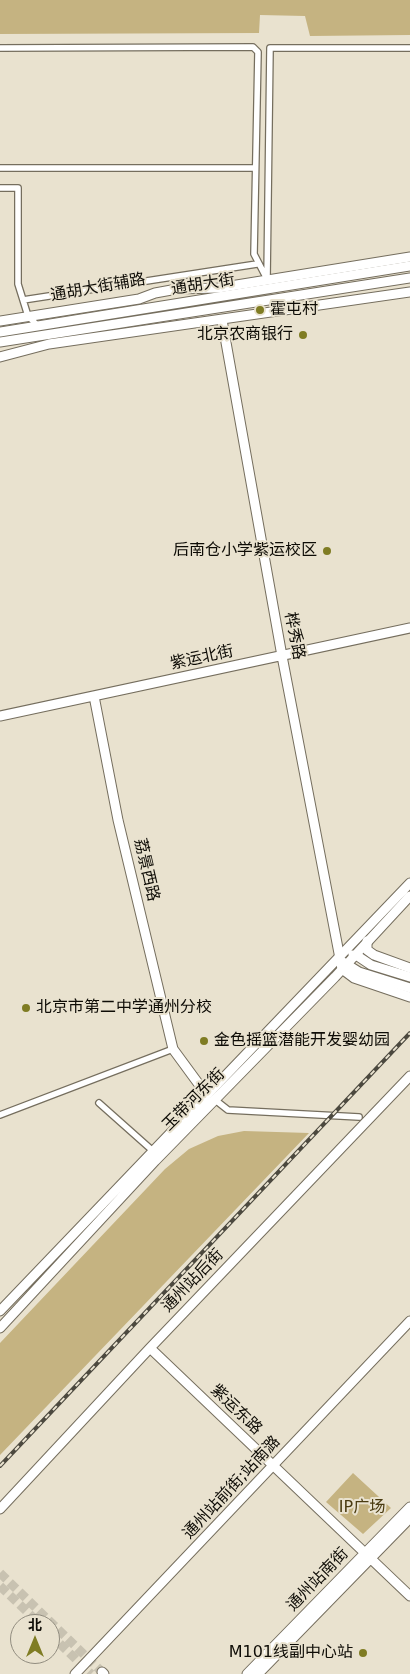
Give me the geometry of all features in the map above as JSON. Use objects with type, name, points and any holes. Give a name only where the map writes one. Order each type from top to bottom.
[{"type":"street","points":[[0,48],[253,47],[258,52],[254,254],[257,264],[267,279]]},
{"type":"street","points":[[268,290],[270,48],[410,48]]},
{"type":"street","points":[[0,168],[256,168]]},
{"type":"street","points":[[0,188],[18,188],[18,284],[28,316],[38,326]]},
{"type":"street","name":"通胡大街辅路","points":[[0,321],[139,299],[155,293],[198,287],[218,288],[410,257]]},
{"type":"street","points":[[23,300],[257,264]]},
{"type":"street","name":"通胡大街","points":[[0,332],[410,266]]},
{"type":"street","name":"通胡大街","points":[[0,342],[410,278]]},
{"type":"street","points":[[0,357],[49,344],[410,292]]},
{"type":"street","name":"桦秀路","points":[[222,320],[282,656],[339,957],[344,967]]},
{"type":"street","name":"紫运北街","points":[[0,716],[410,628]]},
{"type":"street","name":"荔景西路","points":[[94,696],[118,820],[173,1049],[206,1094]]},
{"type":"street","name":"玉带河东街","points":[[0,1311],[410,883]]},
{"type":"street","name":"玉带河东街","points":[[0,1328],[214,1100],[356,955],[410,896]]},
{"type":"street","points":[[367,941],[367,950],[374,955],[410,968]]},
{"type":"street","points":[[339,957],[356,955],[371,965],[410,977]]},
{"type":"street","points":[[344,967],[410,988]]},
{"type":"street","points":[[344,967],[354,978],[410,997]]},
{"type":"street","points":[[0,1115],[173,1049]]},
{"type":"street","name":"通州站后街","points":[[0,1509],[150,1348],[410,1076]]},
{"type":"street","points":[[206,1094],[228,1110],[358,1117]]},
{"type":"street","points":[[99,1103],[153,1151]]},
{"type":"street","name":"通州站前街;站南潞","points":[[76,1674],[410,1321]]},
{"type":"street","name":"紫运东路","points":[[150,1348],[410,1596]]},
{"type":"street","name":"通州站南街","points":[[258,1674],[368,1556],[410,1507]]},
{"type":"street","name":"通州站南街","points":[[247,1674],[368,1556],[410,1518]]},
{"type":"green space","points":[[0,0],[410,0],[410,35],[310,36],[305,16],[260,15],[259,33],[0,34]]},
{"type":"green space","points":[[244,1131],[309,1133],[0,1455],[0,1343],[165,1169],[189,1149],[218,1136]]},
{"type":"green space","name":"IP广场","points":[[353,1473],[391,1508],[363,1534],[326,1502]]},
{"type":"tunnel","points":[[0,1573],[102,1672]]},
{"type":"tunnel","points":[[0,1586],[29,1614]]},
{"type":"tunnel","points":[[60,1644],[91,1674]]},
{"type":"railway","points":[[0,1466],[410,1033]]},
{"type":"place","name":"霍屯村","points":[[260,310]]},
{"type":"place","name":"北京农商银行","points":[[303,335]]},
{"type":"place","name":"后南仓小学紫运校区","points":[[327,551]]},
{"type":"place","name":"北京市第二中学通州分校","points":[[26,1008]]},
{"type":"place","name":"金色摇篮潜能开发婴幼园","points":[[204,1041]]},
{"type":"place","name":"M101线副中心站","points":[[363,1653]]}]
